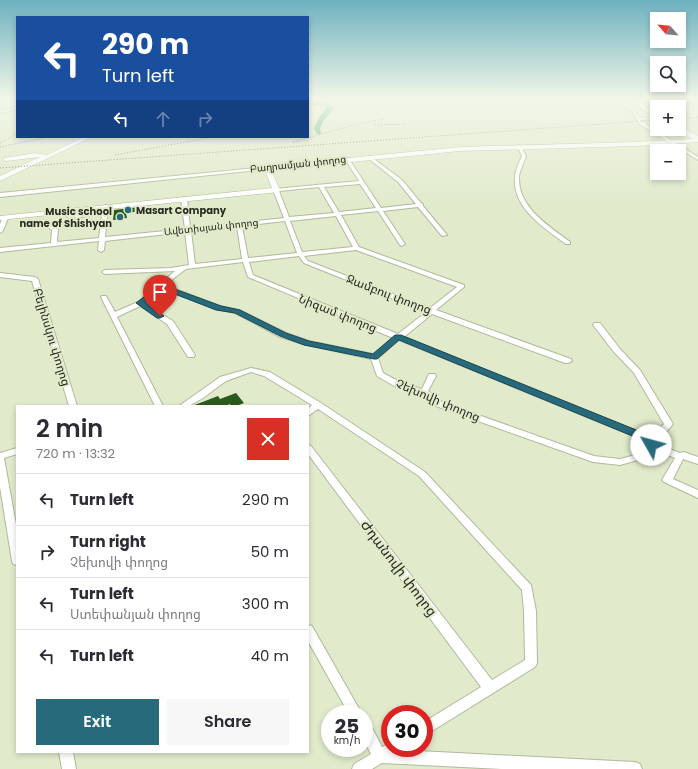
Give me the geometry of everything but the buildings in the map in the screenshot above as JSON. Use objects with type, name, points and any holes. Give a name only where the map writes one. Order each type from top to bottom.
[{"type":"street","points":[[656,134],[698,159]]},
{"type":"street","points":[[688,134],[698,139]]},
{"type":"street","points":[[0,178],[82,138]]},
{"type":"street","points":[[0,178],[28,163],[87,138]]},
{"type":"street","name":"Բաղրամյան փողոց","points":[[0,195],[460,148],[635,144],[698,139]]},
{"type":"street","points":[[519,146],[524,156],[517,177],[519,194],[528,210],[568,243]]},
{"type":"street","points":[[3,160],[46,156]]},
{"type":"street","points":[[370,157],[400,181],[444,235]]},
{"type":"street","points":[[347,159],[402,244]]},
{"type":"street","points":[[3,160],[23,160],[28,163]]},
{"type":"street","points":[[267,168],[300,254]]},
{"type":"street","points":[[0,231],[3,218],[105,210],[184,199],[361,182]]},
{"type":"street","points":[[321,186],[357,248]]},
{"type":"street","points":[[184,199],[192,266]]},
{"type":"street","name":"Ավետիսյան փողոց","points":[[0,250],[421,205]]},
{"type":"street","points":[[69,216],[77,218],[105,210]]},
{"type":"street","points":[[102,250],[105,210]]},
{"type":"street","name":"Նիզամ փողոց","points":[[239,224],[245,260],[250,276],[680,456],[684,455],[698,461]]},
{"type":"street","points":[[52,228],[55,228],[54,244]]},
{"type":"street","points":[[106,272],[172,270],[192,266],[357,248],[462,286],[374,357],[307,343],[283,335],[237,311],[219,308],[161,286]]},
{"type":"street","name":"Ջամբուլ փողոց","points":[[300,254],[306,262],[430,311],[568,361]]},
{"type":"street","points":[[113,316],[140,303],[184,267]]},
{"type":"street","name":"Բելինսկու փողոց","points":[[0,275],[35,279],[73,405]]},
{"type":"street","points":[[104,297],[158,405]]},
{"type":"street","points":[[140,303],[170,323],[191,355]]},
{"type":"street","name":"Չեխովի փողոց","points":[[374,357],[380,374],[399,386],[424,392],[439,404],[593,459],[620,462],[646,455],[652,443],[669,424],[651,396],[646,384],[639,377],[637,372],[620,355],[597,325]]},
{"type":"street","points":[[184,405],[200,396],[223,379],[251,370],[267,374],[318,405],[422,474],[527,588],[530,611],[531,663],[433,723]]},
{"type":"street","points":[[424,392],[432,376]]},
{"type":"street","points":[[309,412],[318,405]]},
{"type":"street","name":"Ժդանովի փողոց","points":[[309,449],[490,688]]},
{"type":"street","points":[[16,451],[0,457],[16,555]]},
{"type":"street","points":[[680,456],[667,480],[698,494]]},
{"type":"street","points":[[309,632],[351,705]]},
{"type":"street","points":[[373,743],[380,756]]},
{"type":"street","points":[[66,753],[69,769]]},
{"type":"street","points":[[359,769],[380,756],[635,769]]},
{"type":"railway","points":[[309,138],[322,134]]},
{"type":"railway","points":[[0,168],[467,134]]},
{"type":"railway","points":[[0,143],[16,135]]},
{"type":"railway","points":[[0,147],[44,138]]},
{"type":"railway","points":[[115,155],[208,138]]},
{"type":"railway","points":[[293,142],[307,138]]},
{"type":"place","name":"Masart Company","points":[[128,210]]},
{"type":"place","name":"Music school name of Shishyan","points":[[120,217]]},
{"type":"route","points":[[160,316],[140,303],[161,286],[219,308],[237,311],[283,335],[316,345],[374,357],[398,337],[653,441],[651,445]]}]
